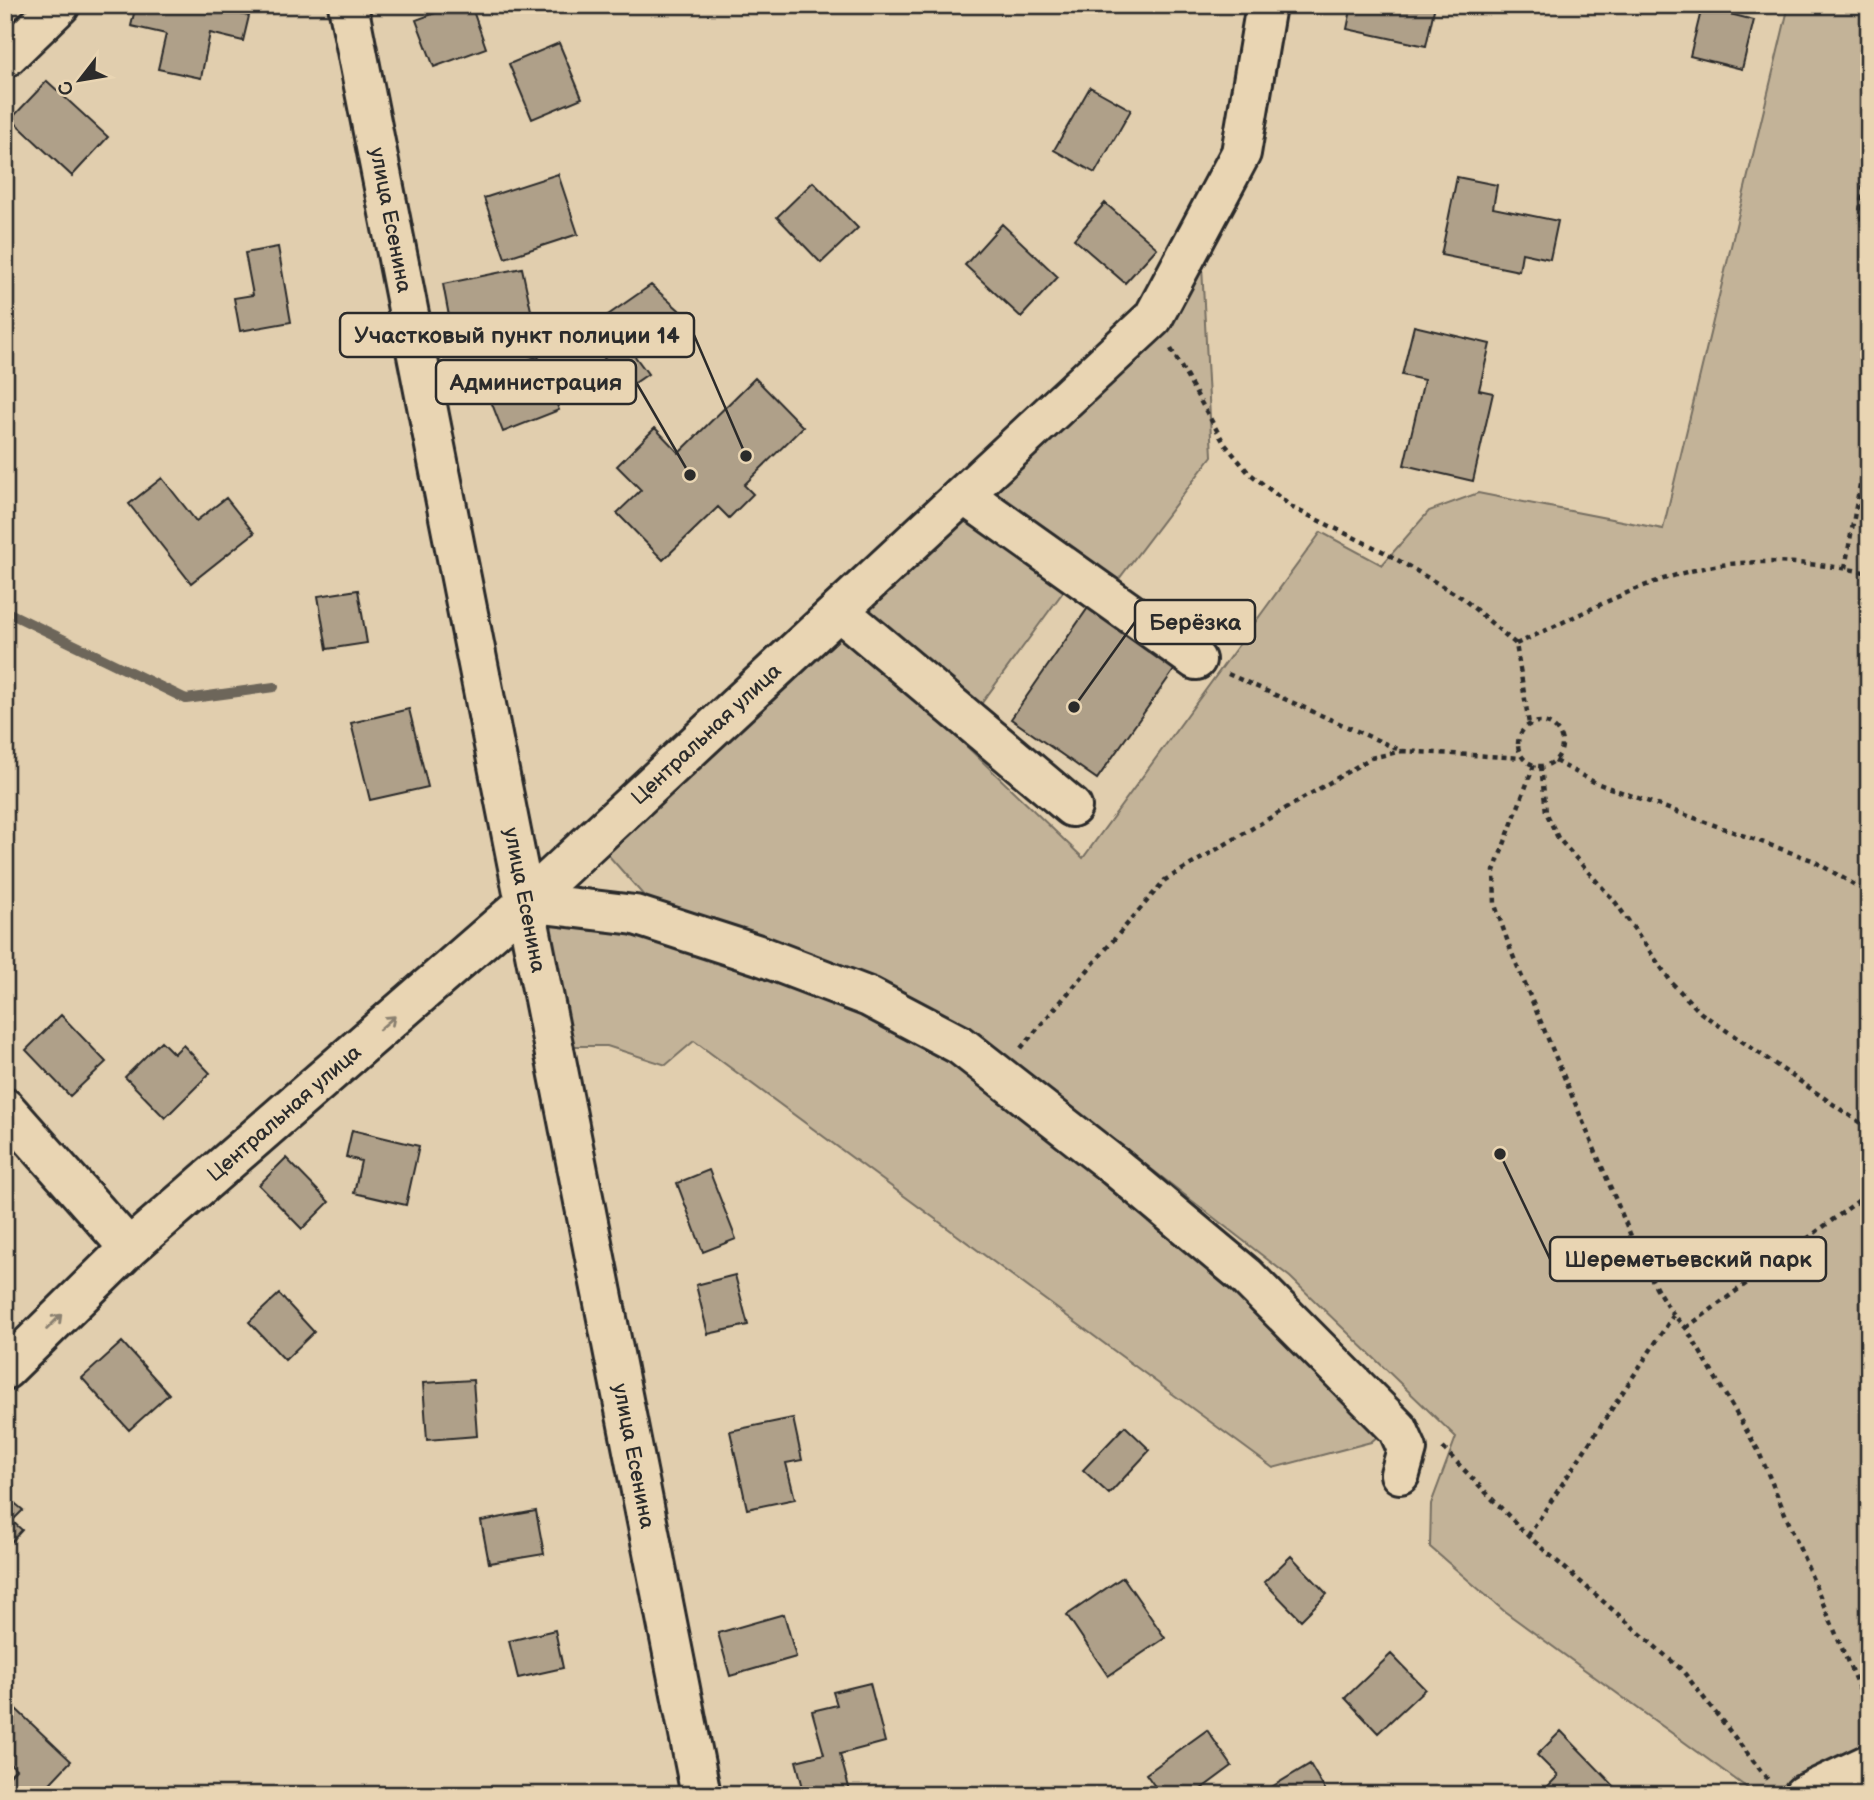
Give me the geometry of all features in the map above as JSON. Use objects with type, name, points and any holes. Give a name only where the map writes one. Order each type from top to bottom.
[{"type":"street","points":[[5,58],[60,5]]},
{"type":"street","name":"улица Есенина","points":[[348,5],[701,1795]]},
{"type":"street","name":"Центральная улица","points":[[5,1370],[129,1248],[526,902],[1153,318],[1241,153],[1266,5]]},
{"type":"street","points":[[964,495],[1196,660]]},
{"type":"street","points":[[839,611],[1072,807]]},
{"type":"street","points":[[526,902],[635,915],[747,951],[869,998],[960,1045],[1112,1164],[1247,1276],[1398,1429],[1407,1449],[1400,1474]]},
{"type":"street","points":[[5,1108],[129,1248]]},
{"type":"street","points":[[1803,1795],[1869,1765]]},
{"type":"path","points":[[1869,136],[1860,213],[1869,250]]},
{"type":"path","points":[[1153,318],[1224,443],[1248,472],[1293,508],[1384,552],[1461,597],[1516,644],[1529,724]]},
{"type":"path","points":[[1845,568],[1869,434]]},
{"type":"path","points":[[1516,644],[1650,585],[1699,569],[1754,563],[1845,568],[1869,573]]},
{"type":"path","points":[[1196,660],[1402,751]]},
{"type":"path","points":[[1017,1052],[1165,880],[1371,758],[1402,751],[1522,758],[1541,766],[1555,761],[1563,742],[1557,729],[1544,722],[1529,724],[1523,729],[1518,744],[1522,758]]},
{"type":"path","points":[[1555,761],[1596,783],[1812,860],[1869,893]]},
{"type":"path","points":[[1534,765],[1494,871],[1495,905],[1557,1065],[1634,1243],[1673,1316],[1686,1328],[1758,1450],[1869,1712]]},
{"type":"path","points":[[1541,766],[1546,812],[1558,838],[1616,903],[1672,983],[1701,1013],[1869,1129]]},
{"type":"path","points":[[1686,1328],[1869,1193]]},
{"type":"path","points":[[1528,1536],[1673,1316]]},
{"type":"shaded area","points":[[1789,5],[1869,5],[1869,1747],[1765,1795],[1757,1795],[1504,1611],[1430,1547],[1431,1504],[1456,1437],[1290,1277],[974,1031],[819,965],[660,914],[601,847],[839,624],[1083,858],[1321,532],[1382,565],[1429,511],[1478,493],[1663,529]]},
{"type":"shaded area","points":[[1201,247],[1212,456],[1109,592],[975,493]]},
{"type":"shaded area","points":[[972,507],[1071,581],[973,715],[850,612]]},
{"type":"shaded area","points":[[537,912],[639,925],[955,1048],[1240,1280],[1387,1428],[1371,1442],[1273,1468],[694,1041],[666,1065],[607,1046],[562,1046]]},
{"type":"building","points":[[136,5],[202,5],[249,16],[243,41],[210,33],[201,78],[158,69],[166,34],[131,26]]},
{"type":"building","points":[[457,5],[471,5],[486,48],[434,67],[416,20]]},
{"type":"building","points":[[1352,5],[1435,5],[1426,46],[1347,29]]},
{"type":"building","points":[[1702,7],[1754,20],[1742,69],[1690,56]]},
{"type":"building","points":[[559,43],[582,98],[532,119],[509,64]]},
{"type":"building","points":[[47,81],[108,137],[72,176],[11,119]]},
{"type":"building","points":[[1090,87],[1131,110],[1095,173],[1054,150]]},
{"type":"building","points":[[558,174],[578,234],[505,258],[484,198]]},
{"type":"building","points":[[1457,177],[1497,185],[1493,208],[1558,221],[1550,259],[1522,253],[1519,271],[1441,255]]},
{"type":"building","points":[[813,182],[858,228],[821,263],[777,217]]},
{"type":"building","points":[[1105,203],[1157,248],[1125,283],[1074,239]]},
{"type":"building","points":[[1002,224],[1058,277],[1021,317],[965,265]]},
{"type":"building","points":[[278,247],[291,322],[240,331],[234,298],[253,295],[245,253]]},
{"type":"building","points":[[522,268],[532,315],[452,332],[443,284]]},
{"type":"building","points":[[651,285],[687,317],[634,355],[648,374],[626,389],[585,331]]},
{"type":"building","points":[[1414,326],[1490,344],[1479,390],[1493,393],[1473,481],[1404,465],[1424,380],[1402,375]]},
{"type":"building","points":[[538,356],[559,410],[503,432],[482,378]]},
{"type":"building","points":[[755,378],[803,427],[744,485],[753,494],[729,518],[718,507],[663,560],[617,513],[641,490],[617,466],[655,428],[679,453]]},
{"type":"building","points":[[162,478],[196,521],[226,498],[254,533],[191,583],[129,504]]},
{"type":"building","points":[[358,590],[367,643],[327,649],[318,596]]},
{"type":"building","points":[[1092,602],[1179,663],[1097,779],[1011,719]]},
{"type":"building","points":[[409,709],[428,787],[370,800],[351,723]]},
{"type":"building","points":[[61,1015],[106,1062],[70,1096],[26,1050]]},
{"type":"building","points":[[161,1041],[174,1054],[183,1045],[210,1073],[165,1118],[125,1077]]},
{"type":"building","points":[[352,1130],[419,1146],[406,1205],[354,1193],[361,1161],[346,1157]]},
{"type":"building","points":[[286,1158],[329,1202],[302,1229],[259,1185]]},
{"type":"building","points":[[709,1170],[736,1239],[703,1252],[677,1183]]},
{"type":"building","points":[[735,1275],[748,1325],[708,1334],[696,1285]]},
{"type":"building","points":[[279,1294],[314,1332],[285,1360],[249,1322]]},
{"type":"building","points":[[122,1342],[169,1394],[129,1430],[82,1378]]},
{"type":"building","points":[[473,1380],[477,1436],[427,1440],[423,1383]]},
{"type":"building","points":[[793,1418],[802,1460],[786,1463],[795,1499],[747,1509],[730,1431]]},
{"type":"building","points":[[1125,1426],[1150,1450],[1109,1494],[1083,1470]]},
{"type":"building","points":[[5,1495],[23,1510],[12,1521],[22,1530],[5,1549]]},
{"type":"building","points":[[536,1511],[544,1554],[489,1563],[481,1521]]},
{"type":"building","points":[[1291,1556],[1327,1594],[1301,1620],[1264,1582]]},
{"type":"building","points":[[1123,1577],[1165,1638],[1108,1676],[1067,1615]]},
{"type":"building","points":[[784,1614],[796,1657],[730,1676],[718,1633]]},
{"type":"building","points":[[555,1630],[563,1668],[518,1678],[509,1641]]},
{"type":"building","points":[[1391,1654],[1425,1689],[1378,1733],[1345,1698]]},
{"type":"building","points":[[870,1683],[885,1742],[840,1754],[851,1795],[805,1795],[796,1761],[824,1754],[812,1711],[837,1705],[833,1692]]},
{"type":"building","points":[[16,1709],[71,1761],[39,1795],[5,1795],[5,1780],[16,1769],[5,1759],[5,1720]]},
{"type":"building","points":[[1207,1730],[1232,1766],[1193,1795],[1161,1795],[1146,1774]]},
{"type":"building","points":[[1561,1731],[1619,1791],[1615,1795],[1540,1794],[1558,1776],[1537,1755]]},
{"type":"building","points":[[1310,1764],[1328,1795],[1258,1795]]},
{"type":"waterway","points":[[5,611],[186,699],[274,687]]},
{"type":"place","name":"Участковый пункт полиции 14","points":[[746,456]]},
{"type":"place","name":"Администрация","points":[[690,475]]},
{"type":"place","name":"Берёзка","points":[[1074,707]]},
{"type":"place","name":"Шереметьевский парк","points":[[1500,1154]]}]
